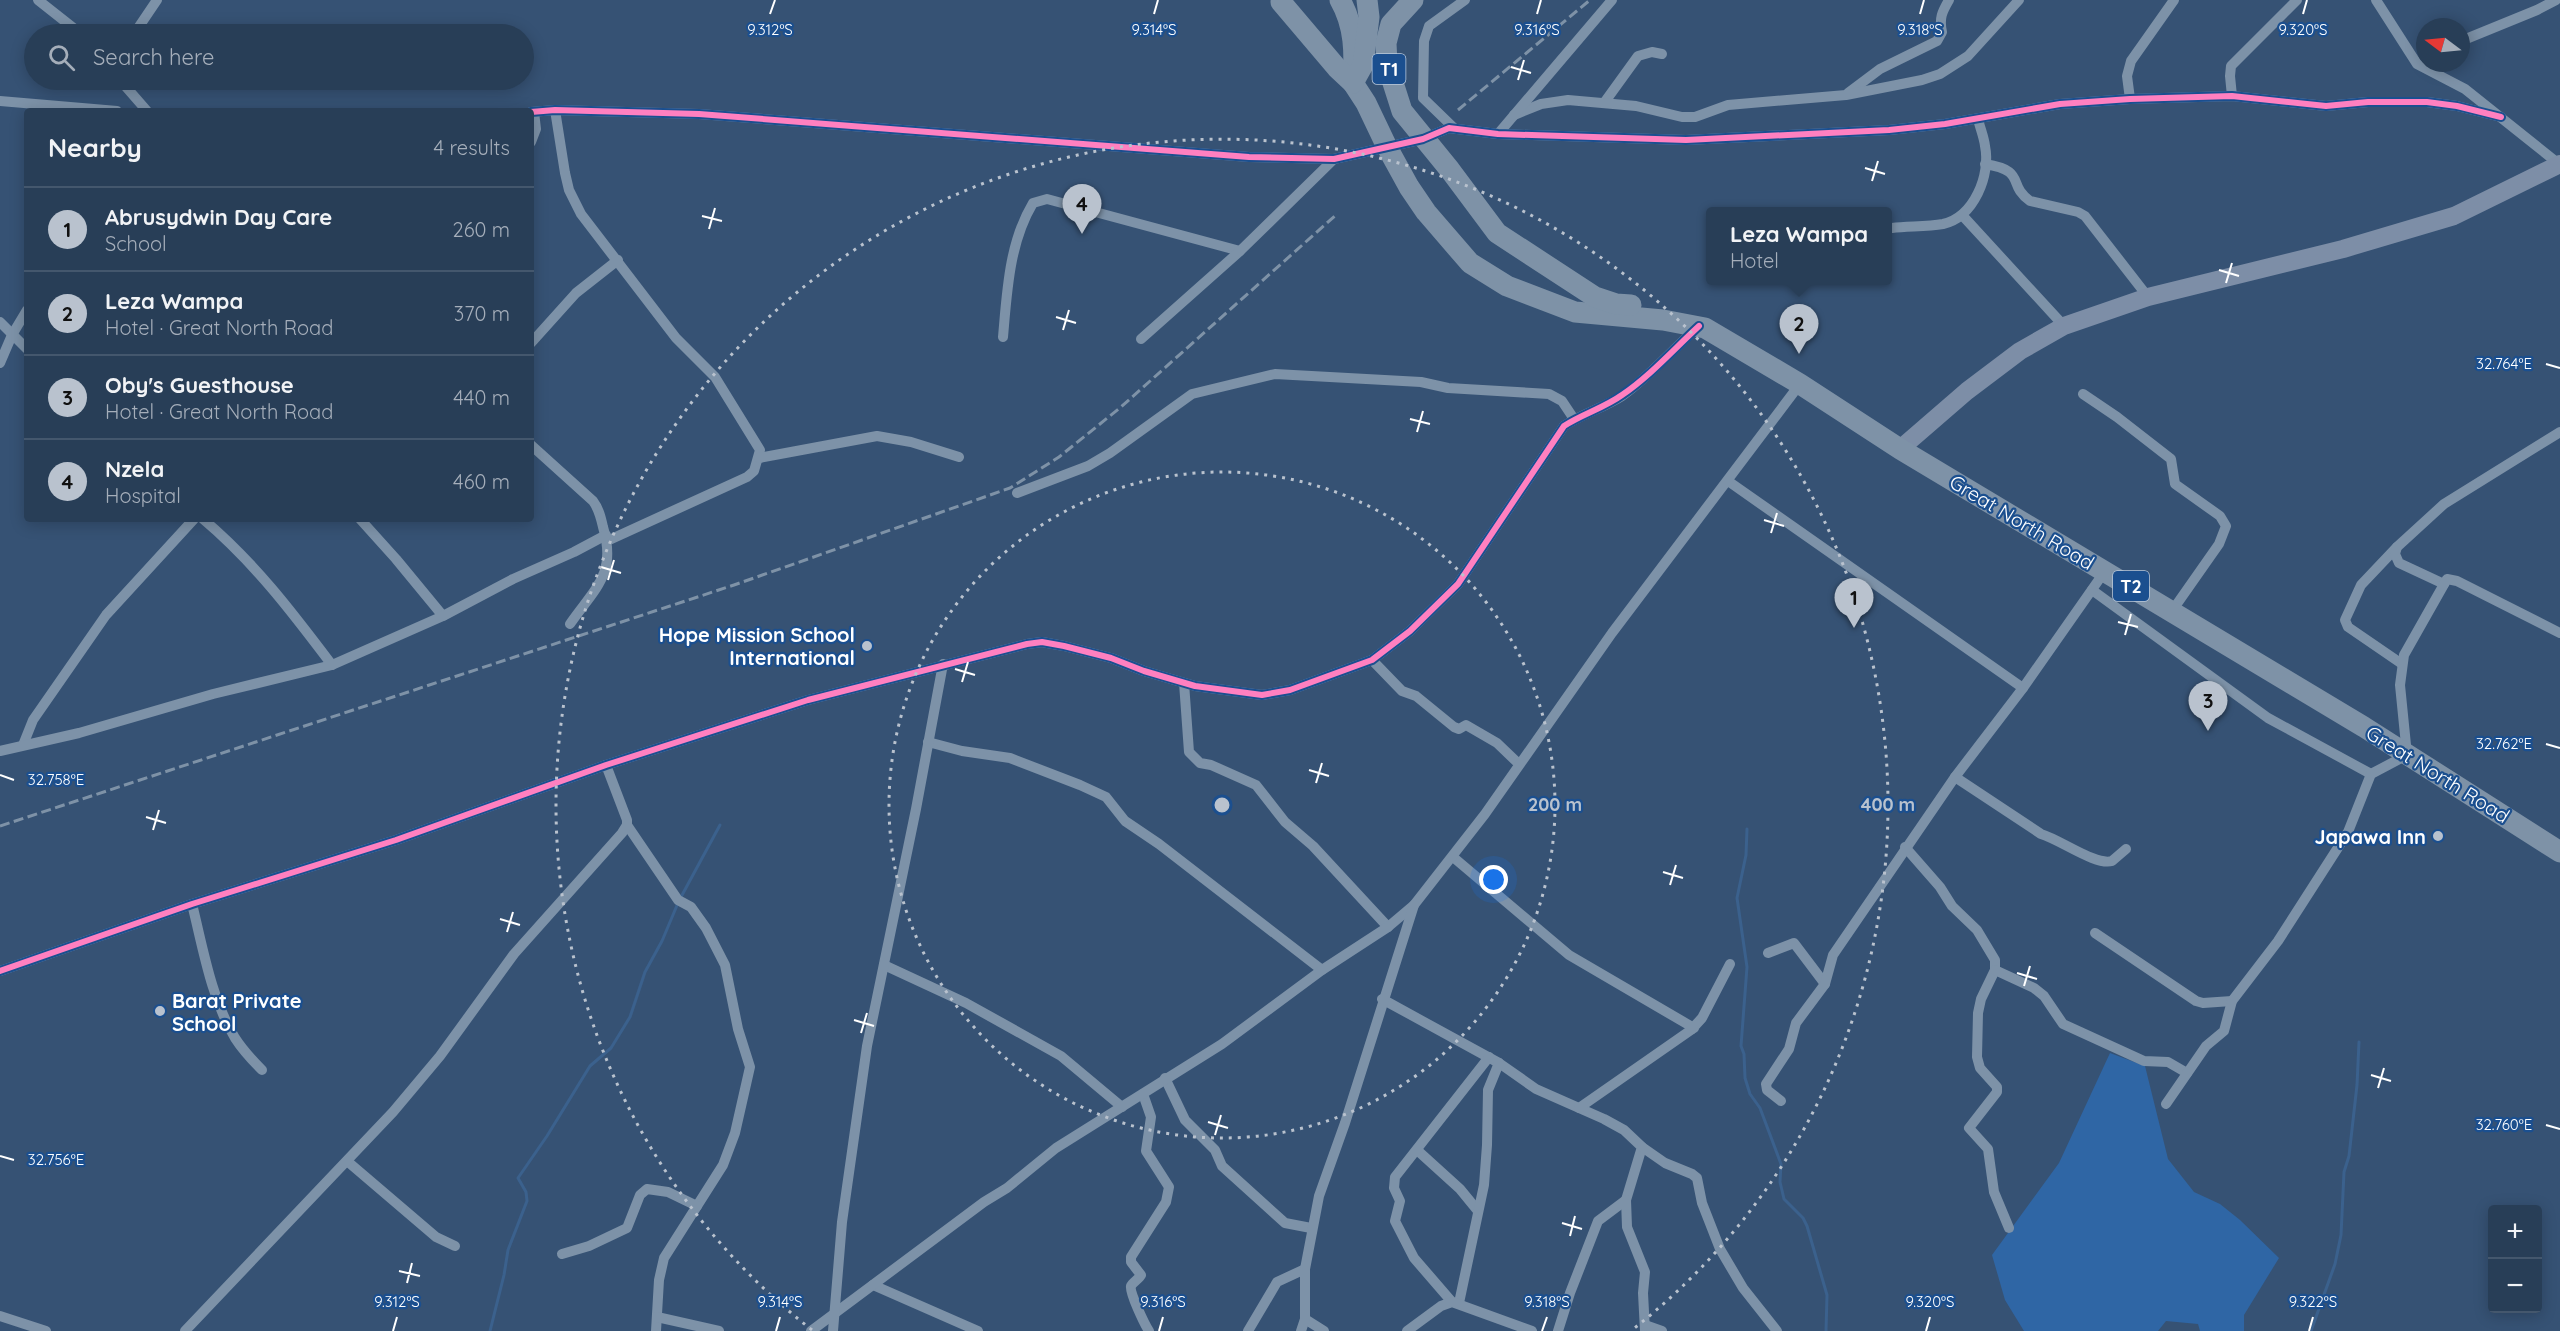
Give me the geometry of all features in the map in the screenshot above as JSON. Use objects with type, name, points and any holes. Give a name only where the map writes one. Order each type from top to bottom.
[{"type":"highway","points":[[1340,0],[1348,14],[1355,53],[1353,83]]},
{"type":"highway","points":[[1353,83],[1363,66],[1369,16],[1367,0]]},
{"type":"highway","name":"T1","points":[[1413,0],[1391,24],[1386,43],[1387,64],[1402,111],[1423,139]]},
{"type":"highway","points":[[1281,2],[1336,68],[1353,83],[1366,102],[1387,147],[1426,212],[1470,263],[1508,286],[1575,312],[1663,320],[1699,326]]},
{"type":"highway","points":[[1423,139],[1450,170],[1497,233],[1579,288],[1605,301],[1672,307],[1688,314],[1699,326]]},
{"type":"highway","name":"Great North Road","points":[[1699,326],[1800,384],[1900,449],[2364,727],[2560,852]]},
{"type":"main road","points":[[1900,449],[1967,391],[2020,351],[2064,326],[2148,297],[2343,249],[2454,216],[2560,164]]},
{"type":"street","points":[[38,0],[68,24]]},
{"type":"street","points":[[141,24],[157,0]]},
{"type":"street","points":[[1455,129],[1426,104],[1423,98],[1424,41],[1429,26],[1465,0]]},
{"type":"street","points":[[1498,134],[1612,0]]},
{"type":"street","points":[[1846,95],[1880,69],[1936,41],[1942,32],[1941,14],[1949,0]]},
{"type":"street","points":[[1514,115],[1552,101],[1646,107],[1686,118],[1728,105],[1846,95],[1922,80],[1940,74],[1968,56],[2019,0]]},
{"type":"street","points":[[2130,99],[2127,76],[2131,61],[2174,0]]},
{"type":"street","points":[[2232,96],[2231,66],[2297,0]]},
{"type":"street","points":[[2376,0],[2416,55]]},
{"type":"street","points":[[2470,37],[2538,10],[2556,0]]},
{"type":"street","points":[[1604,103],[1638,56],[1652,52],[1662,54]]},
{"type":"street","points":[[2437,72],[2465,89],[2560,164]]},
{"type":"street","points":[[129,90],[144,108]]},
{"type":"street","points":[[534,112],[555,110],[699,114],[1250,157],[1334,159],[1423,139],[1443,129],[1498,134],[1686,140],[1889,130],[1978,119],[2060,104],[2130,99],[2232,96],[2326,106],[2368,102],[2427,102],[2502,117]]},
{"type":"street","points":[[0,101],[82,108]]},
{"type":"street","points":[[0,751],[79,733],[213,694],[332,665],[443,616],[513,579],[747,477],[754,471],[760,450],[715,376],[676,338],[618,260],[580,214],[569,190],[555,110]]},
{"type":"street","points":[[534,118],[536,129],[534,134]]},
{"type":"street","points":[[1892,228],[1943,224],[1962,215],[1973,204],[1985,164],[1986,147],[1978,119]]},
{"type":"street","points":[[1141,339],[1240,251],[1334,159]]},
{"type":"street","points":[[1985,164],[2000,166],[2013,173],[2025,198],[2030,201],[2078,212],[2085,216],[2148,297]]},
{"type":"street","points":[[1003,337],[1008,273],[1025,217],[1033,203],[1047,199],[1240,251]]},
{"type":"street","points":[[1962,215],[2064,326]]},
{"type":"street","points":[[534,340],[576,293],[618,260]]},
{"type":"street","points":[[0,363],[24,315]]},
{"type":"street","points":[[0,322],[24,346]]},
{"type":"street","points":[[0,972],[192,904],[396,840],[606,765],[808,700],[943,664],[1042,642],[1087,651],[1204,688],[1262,695],[1290,690],[1372,660],[1410,631],[1458,584],[1480,555],[1557,434],[1574,419],[1604,408],[1625,393],[1699,326]]},
{"type":"street","points":[[1017,493],[1088,466],[1110,453],[1192,393],[1275,374],[1421,382],[1448,388],[1549,394],[1562,401],[1574,419]]},
{"type":"street","points":[[811,1331],[984,1202],[1007,1188],[1056,1148],[1222,1044],[1322,970],[1388,927],[1414,905],[1453,857],[1612,633],[1800,384]]},
{"type":"street","points":[[2083,394],[2117,417],[2170,459],[2175,484],[2220,516],[2226,526],[2218,544],[2172,611]]},
{"type":"street","points":[[2402,664],[2348,627],[2345,620],[2361,585],[2444,504],[2560,432]]},
{"type":"street","points":[[759,458],[877,436],[911,442],[959,457]]},
{"type":"street","points":[[534,448],[588,494],[598,507],[606,538],[609,558],[607,568],[570,624]]},
{"type":"street","points":[[1728,481],[2024,688]]},
{"type":"street","points":[[23,745],[33,720],[106,615],[191,522]]},
{"type":"street","points":[[207,522],[245,556],[274,588],[332,665]]},
{"type":"street","points":[[364,522],[443,616]]},
{"type":"street","points":[[2397,548],[2395,554],[2399,563],[2444,584]]},
{"type":"street","points":[[1781,1101],[1767,1090],[1766,1084],[1789,1049],[1796,1023],[1825,984],[1833,955],[1905,847],[1955,777],[2024,688],[2105,571]]},
{"type":"street","points":[[2166,1104],[2206,1046],[2224,1031],[2232,1001],[2278,941],[2342,841],[2371,774],[2407,755],[2400,698],[2404,655],[2448,578],[2560,633]]},
{"type":"street","points":[[2092,590],[2268,718],[2371,774]]},
{"type":"street","points":[[1372,660],[1402,691],[1416,696],[1454,727],[1459,729],[1466,725],[1478,730],[1519,764]]},
{"type":"street","points":[[833,1331],[842,1222],[867,1046],[943,664]]},
{"type":"street","points":[[1184,683],[1189,752],[1200,763],[1211,765],[1256,785],[1285,822],[1313,846],[1388,927]]},
{"type":"street","points":[[928,741],[962,750],[1010,758],[1106,797],[1131,827],[1159,844],[1322,970]]},
{"type":"street","points":[[606,765],[627,825],[678,900],[691,907],[696,914],[725,965],[738,1029],[750,1067],[735,1133],[723,1165],[709,1190],[677,1235],[662,1264],[656,1331]]},
{"type":"street","points":[[1955,777],[2041,834],[2053,837],[2096,861],[2112,861],[2126,849]]},
{"type":"street","points":[[185,1331],[347,1161],[440,1056],[520,948],[627,825]]},
{"type":"street","points":[[1905,847],[1940,887],[1952,906],[1983,938],[1995,960],[1995,970],[1981,999],[1978,1013],[1977,1057],[1980,1068],[1997,1087],[1997,1092],[1969,1128],[1988,1149],[1994,1192],[2009,1228]]},
{"type":"street","points":[[1453,857],[1569,955],[1694,1028]]},
{"type":"street","points":[[192,904],[210,977],[228,1024],[236,1039],[262,1070]]},
{"type":"street","points":[[1301,1331],[1305,1319],[1305,1269],[1311,1228],[1321,1188],[1345,1123],[1382,999],[1414,905]]},
{"type":"street","points":[[2095,933],[2196,1001],[2203,1003],[2232,1001]]},
{"type":"street","points":[[1768,953],[1794,943],[1825,984]]},
{"type":"street","points":[[1579,1108],[1694,1028],[1702,1018],[1730,964]]},
{"type":"street","points":[[884,965],[966,1003],[1061,1056],[1122,1107]]},
{"type":"street","points":[[1995,970],[2034,987],[2063,1024],[2144,1061],[2168,1062],[2187,1073]]},
{"type":"street","points":[[1382,999],[1499,1063],[1532,1088],[1624,1130],[1642,1147],[1665,1163],[1695,1176],[1702,1203],[1720,1250],[1743,1288],[1777,1331]]},
{"type":"street","points":[[1488,1057],[1395,1177],[1394,1188],[1400,1197],[1395,1221],[1414,1258],[1455,1303],[1532,1331]]},
{"type":"street","points":[[1455,1303],[1484,1185],[1488,1090],[1499,1063]]},
{"type":"street","points":[[1165,1078],[1185,1120],[1215,1150],[1221,1164],[1285,1223],[1311,1228]]},
{"type":"street","points":[[1143,1094],[1151,1113],[1146,1151],[1169,1186],[1166,1202],[1131,1257],[1131,1262],[1141,1275],[1132,1284],[1131,1290],[1142,1321],[1149,1331]]},
{"type":"street","points":[[1642,1147],[1626,1200],[1627,1227],[1645,1272],[1643,1301],[1645,1328],[1662,1331]]},
{"type":"street","points":[[1416,1150],[1460,1189],[1478,1211]]},
{"type":"street","points":[[347,1161],[436,1237],[455,1246]]},
{"type":"street","points":[[562,1254],[589,1246],[627,1227],[640,1195],[647,1189],[668,1192],[697,1206]]},
{"type":"street","points":[[1558,1331],[1598,1221],[1626,1200]]},
{"type":"street","points":[[1248,1331],[1277,1282],[1305,1269]]},
{"type":"street","points":[[873,1285],[978,1331]]},
{"type":"street","points":[[1407,1331],[1441,1306],[1455,1303]]},
{"type":"street","points":[[0,1316],[46,1331]]},
{"type":"street","points":[[657,1317],[719,1331]]},
{"type":"street","points":[[1305,1319],[1324,1331]]},
{"type":"shaded area","points":[[2110,1053],[2145,1066],[2168,1159],[2194,1192],[2220,1204],[2279,1258],[2244,1315],[2244,1331],[2200,1331],[2198,1324],[2166,1321],[2158,1331],[2024,1331],[2005,1300],[1992,1255],[2059,1163]]},
{"type":"waterway","points":[[681,897],[720,825]]},
{"type":"waterway","points":[[1747,829],[1746,855],[1737,898],[1747,967],[1741,1046],[1744,1054],[1745,1078],[1750,1094],[1760,1108],[1781,1164],[1780,1182],[1784,1199],[1803,1218],[1807,1226],[1827,1295],[1826,1331]]},
{"type":"waterway","points":[[490,1331],[508,1250],[527,1201],[526,1192],[518,1178],[590,1066],[611,1048],[630,1017],[645,972],[662,941],[678,903]]},
{"type":"waterway","points":[[2311,1331],[2335,1264],[2341,1235],[2344,1172],[2349,1156],[2359,1042]]},
{"type":"railway","points":[[1458,110],[1590,0]]},
{"type":"railway","points":[[0,826],[734,585],[1010,488],[1059,457],[1121,407],[1337,214]]},
{"type":"cycle path","points":[[534,112],[555,110],[699,114],[1249,157],[1334,159],[1423,139],[1449,128],[1498,134],[1686,140],[1889,130],[1945,124],[2060,104],[2130,99],[2232,96],[2326,106],[2368,102],[2427,102],[2457,106],[2501,117]]},
{"type":"cycle path","points":[[0,971],[192,904],[396,840],[606,765],[808,700],[1027,644],[1042,642],[1064,646],[1111,658],[1144,671],[1195,686],[1262,695],[1290,690],[1372,660],[1410,631],[1458,584],[1564,426],[1608,404],[1632,388],[1699,326]]},
{"type":"place","name":"Nzela","points":[[1082,234]]},
{"type":"place","name":"Leza Wampa","points":[[1799,354]]},
{"type":"place","name":"Abrusydwin Day Care","points":[[1854,628]]},
{"type":"place","name":"Hope Mission School International","points":[[867,646]]},
{"type":"place","name":"Oby's Guesthouse","points":[[2208,731]]},
{"type":"place","name":"Japawa Inn","points":[[2438,836]]},
{"type":"place","name":"Barat Private School","points":[[160,1011]]}]
